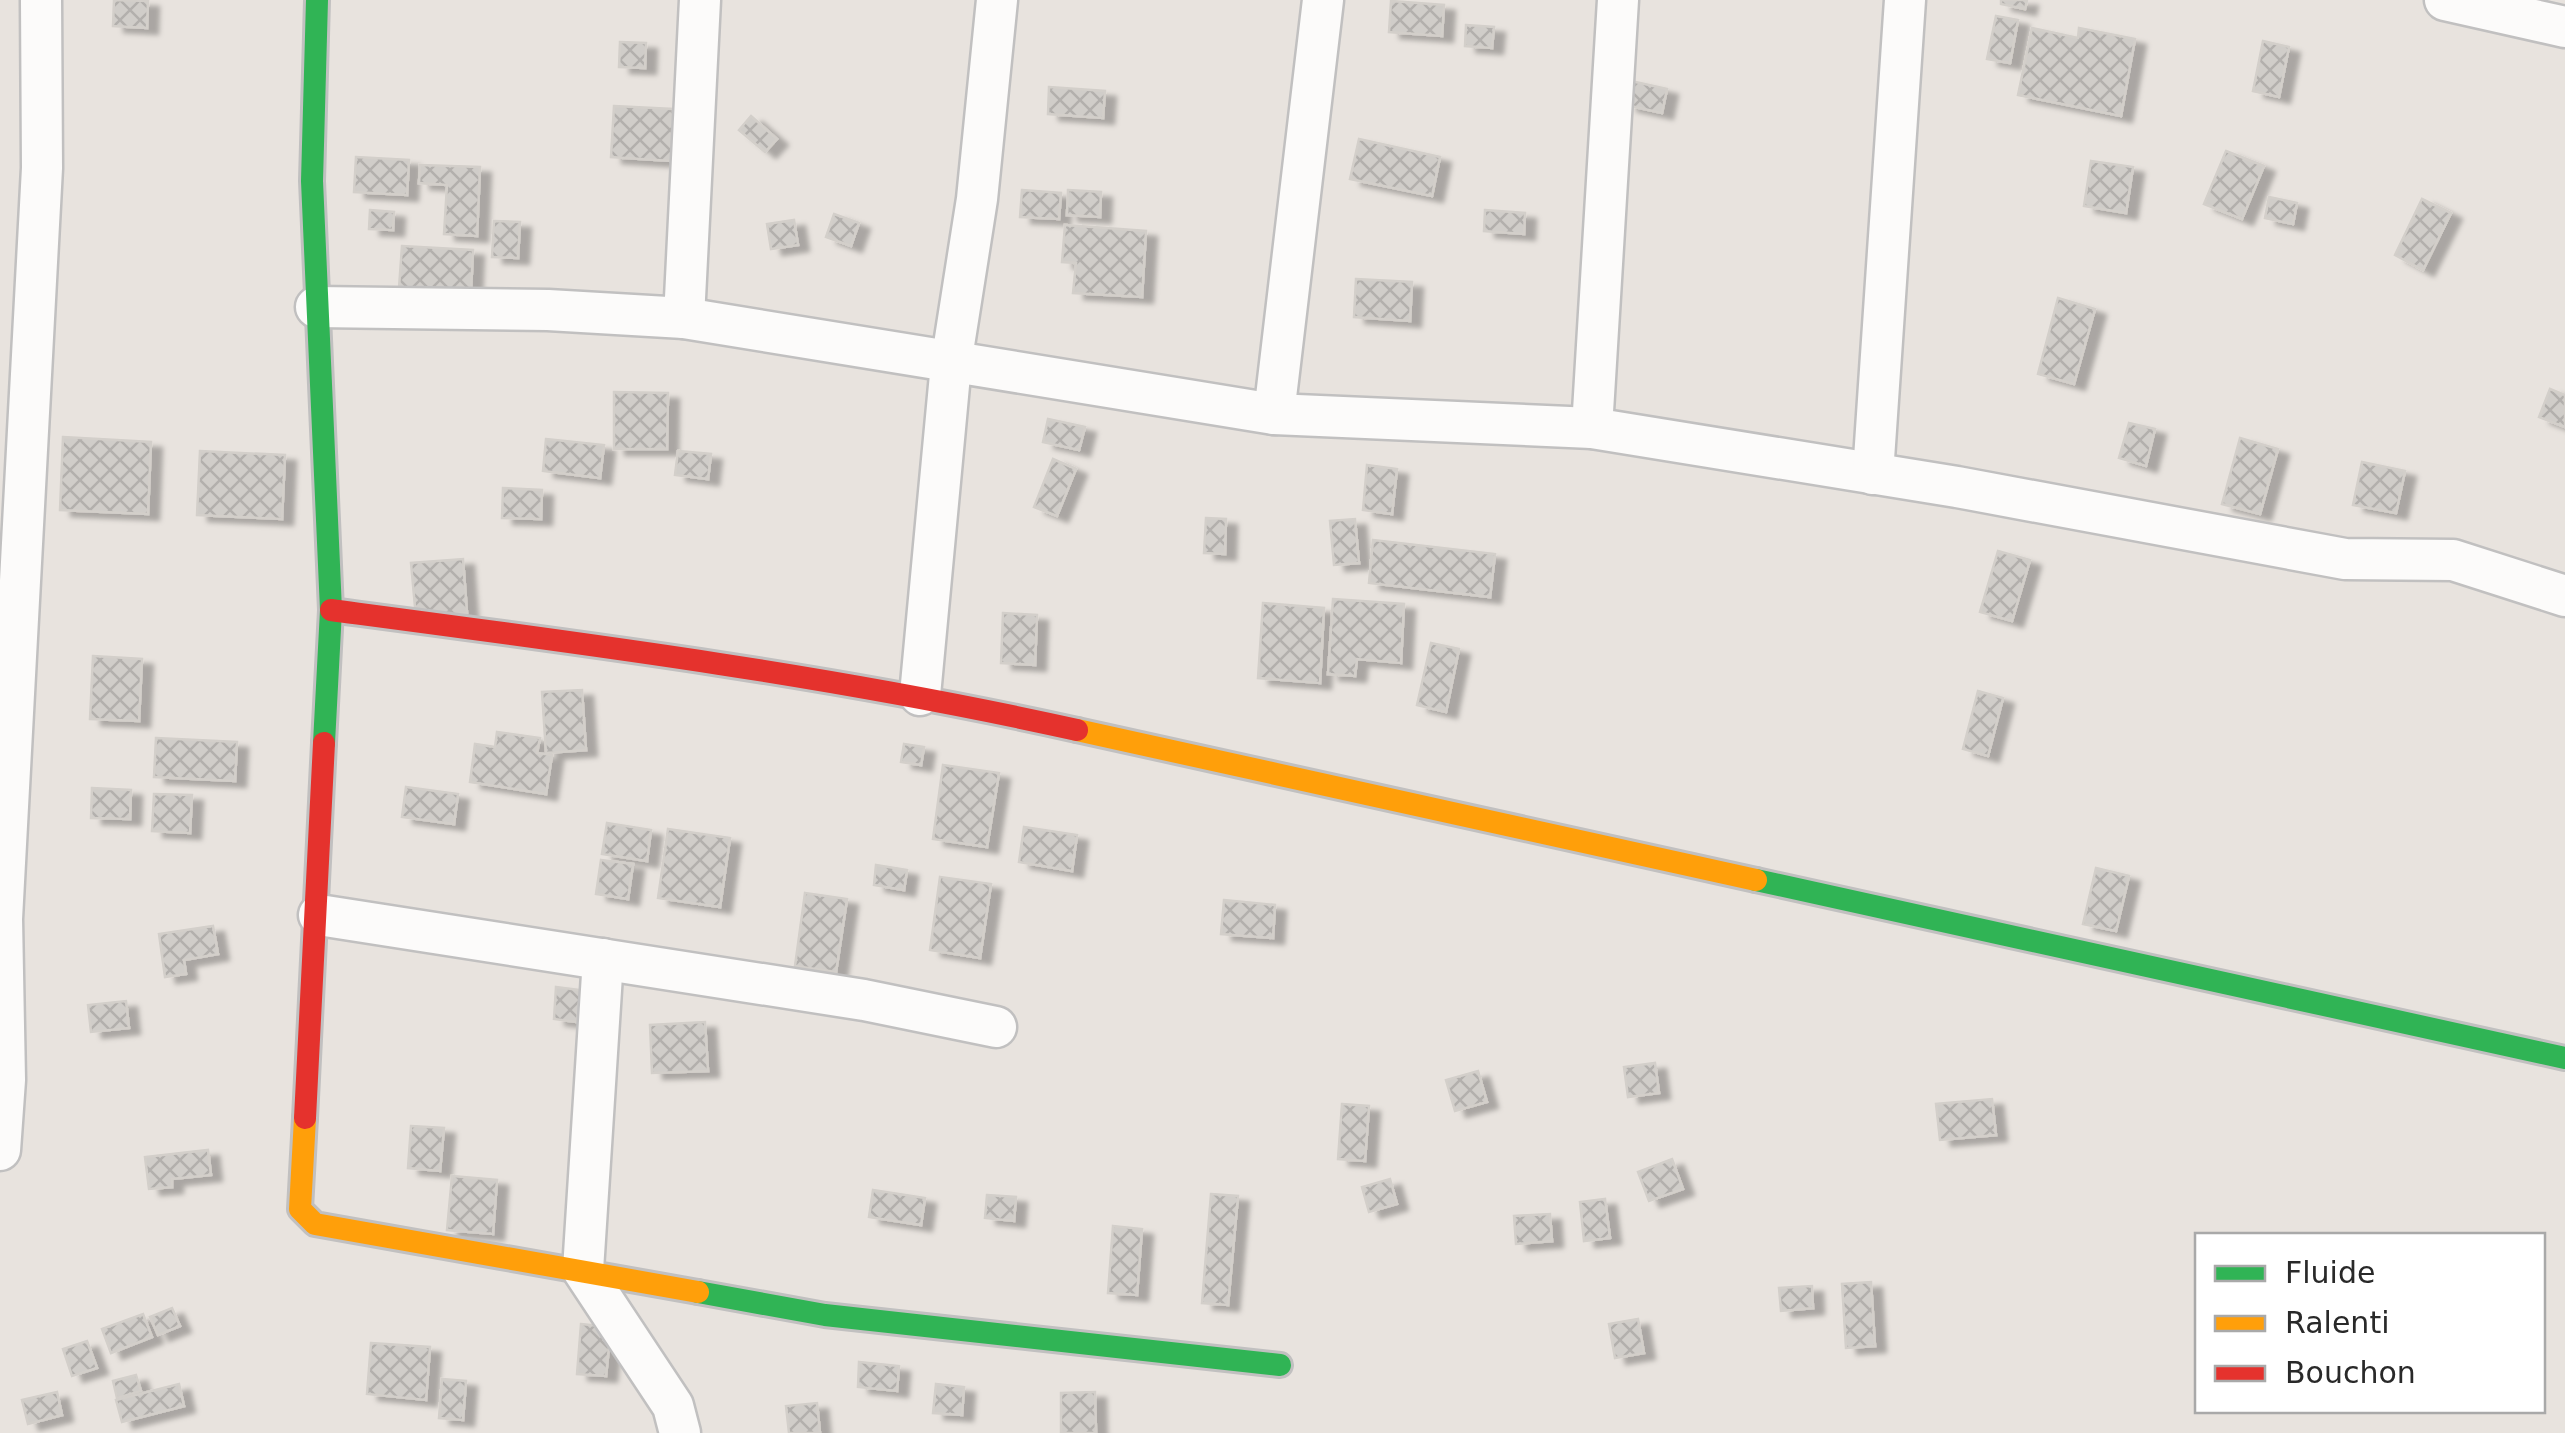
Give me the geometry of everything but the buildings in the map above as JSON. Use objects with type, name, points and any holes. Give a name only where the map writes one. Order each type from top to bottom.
[{"type":"street","points":[[0,1150],[4,1080],[3,900],[42,168],[42,0]]},
{"type":"street","points":[[316,0],[312,181],[330,610],[319,915],[300,1209],[308,1221],[825,1315],[1280,1365]]},
{"type":"street","points":[[684,318],[700,0]]},
{"type":"street","points":[[920,696],[951,364],[977,199],[997,0]]},
{"type":"street","points":[[1274,414],[1323,0]]},
{"type":"street","points":[[1592,428],[1618,0]]},
{"type":"street","points":[[1872,474],[1905,0]]},
{"type":"street","points":[[2445,0],[2549,16]]},
{"type":"street","points":[[316,307],[548,310],[684,318],[1274,414],[1592,428],[2344,559],[2453,560],[2565,596]]},
{"type":"street","points":[[330,610],[656,654],[920,696],[2565,1058]]},
{"type":"street","points":[[319,915],[864,1000],[996,1027]]},
{"type":"street","points":[[603,959],[583,1270],[674,1406],[680,1433]]},
{"type":"traffic: fast","points":[[317,0],[312,181],[331,610],[324,743]]},
{"type":"traffic: fast","points":[[1756,880],[2565,1058]]},
{"type":"traffic: fast","points":[[698,1292],[825,1315],[1280,1365]]},
{"type":"traffic: slow","points":[[1077,730],[1756,880]]},
{"type":"traffic: slow","points":[[305,1118],[300,1209],[315,1224],[698,1292]]},
{"type":"traffic: jam","points":[[331,610],[798,677],[1077,730]]},
{"type":"traffic: jam","points":[[305,1118],[324,743]]}]
